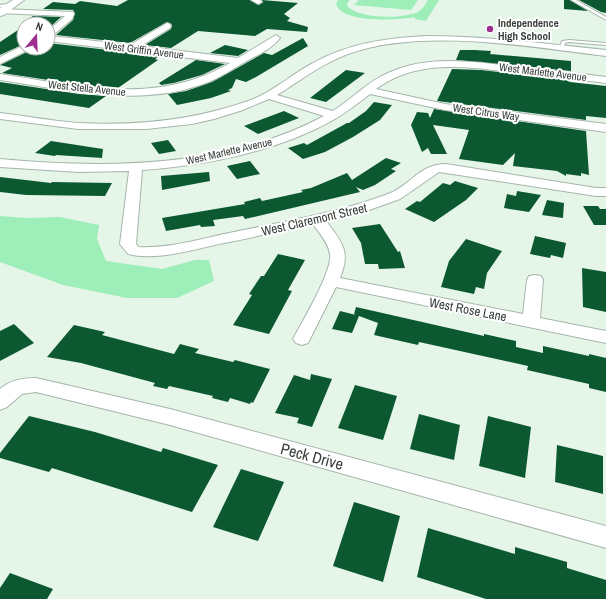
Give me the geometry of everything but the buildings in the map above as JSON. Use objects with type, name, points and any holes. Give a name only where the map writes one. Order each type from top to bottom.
[{"type":"street","points":[[1,10],[16,2]]},
{"type":"street","points":[[1,10],[70,14],[69,17],[56,28]]},
{"type":"street","points":[[132,48],[167,26]]},
{"type":"street","name":"West Stella Avenue","points":[[0,77],[114,93],[152,91],[182,87],[202,81],[268,45],[276,38]]},
{"type":"street","points":[[0,116],[76,126],[143,126],[178,122],[240,107],[269,96],[333,56],[368,45],[424,39],[492,38],[606,53]]},
{"type":"street","name":"West Griffin Avenue","points":[[56,39],[239,61]]},
{"type":"street","points":[[586,51],[586,70]]},
{"type":"street","points":[[0,61],[16,53]]},
{"type":"street","name":"West Marlette Avenue","points":[[0,163],[68,169],[136,168],[201,159],[252,148],[311,127],[334,116],[391,74],[435,64],[586,70],[606,80]]},
{"type":"street","name":"West Citrus Way","points":[[368,90],[445,107],[606,128]]},
{"type":"street","points":[[269,96],[334,116]]},
{"type":"street","name":"West Claremont Street","points":[[136,168],[128,244],[133,251],[146,252],[184,247],[350,212],[395,196],[436,168],[446,168],[596,192],[606,192]]},
{"type":"street","points":[[302,339],[330,281],[338,258],[336,248],[317,220]]},
{"type":"street","points":[[531,322],[535,280]]},
{"type":"street","name":"West Rose Lane","points":[[330,281],[606,337]]},
{"type":"street","name":"Peck Drive","points":[[0,402],[17,386],[36,386],[170,417],[606,537]]},
{"type":"lane","points":[[573,0],[606,19]]},
{"type":"lane","points":[[561,48],[563,42],[569,40],[606,44]]},
{"type":"green space","points":[[338,0],[350,0],[347,3],[348,7],[362,14],[393,17],[418,12],[423,8],[428,0],[439,0],[426,21],[415,19],[415,17],[397,19],[359,18],[340,10],[336,4]]},
{"type":"green space","points":[[359,0],[418,0],[411,10],[354,5]]},
{"type":"green space","points":[[0,216],[28,218],[60,217],[99,225],[97,239],[106,261],[162,269],[195,260],[209,260],[214,281],[177,298],[127,298],[63,285],[0,262]]},
{"type":"place","name":"Independence High School","points":[[490,29]]}]
